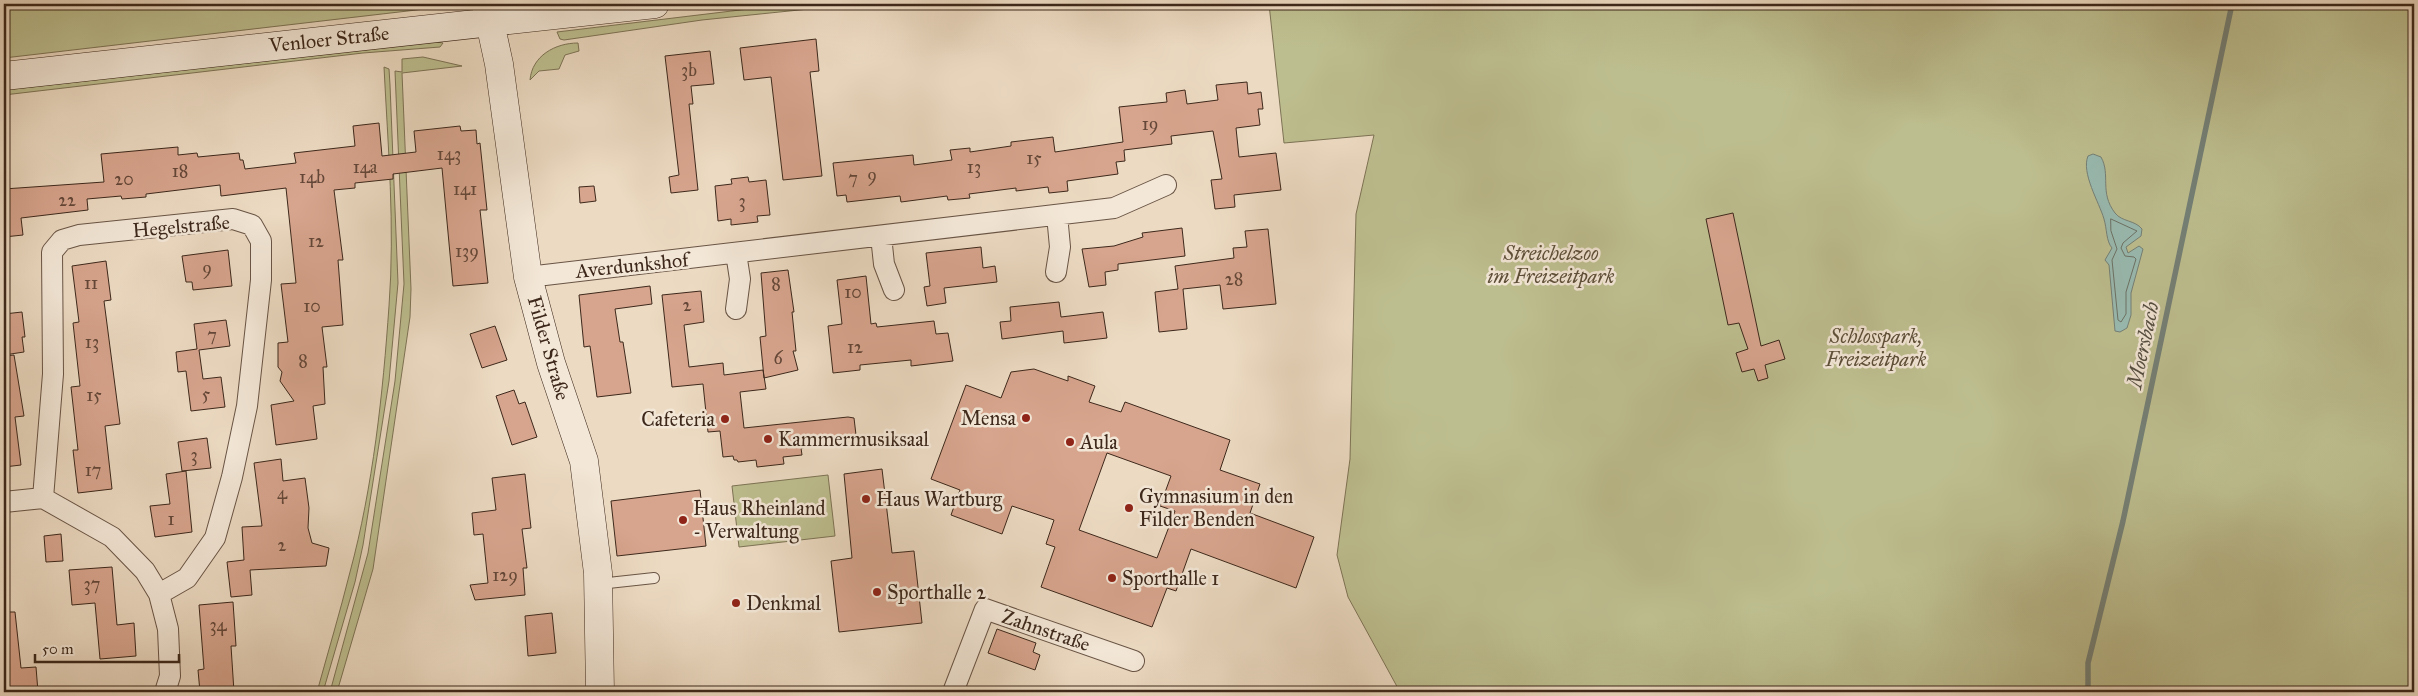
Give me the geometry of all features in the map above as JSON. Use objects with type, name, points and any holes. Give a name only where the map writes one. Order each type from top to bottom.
[{"type":"street","name":"Venloer Straße","points":[[4,76],[488,13],[655,4]]},
{"type":"street","name":"Filder Straße","points":[[488,13],[499,64],[528,277],[551,363],[584,461],[598,584],[600,692]]},
{"type":"street","name":"Averdunkshof","points":[[528,277],[1114,208],[1166,185]]},
{"type":"street","points":[[1056,272],[1060,247],[1057,215]]},
{"type":"street","name":"Hegelstraße","points":[[43,498],[53,374],[52,252],[62,240],[79,235],[233,219],[252,225],[261,242],[261,280],[247,406],[232,476],[215,538],[187,578],[159,594]]},
{"type":"street","points":[[881,236],[884,264],[894,290]]},
{"type":"street","points":[[736,253],[740,279],[736,309]]},
{"type":"street","points":[[4,502],[43,498],[112,537],[145,571],[159,594],[168,628],[170,676],[165,692]]},
{"type":"street","name":"Zahnstraße","points":[[953,692],[985,608],[1134,661]]},
{"type":"lane","points":[[598,584],[654,578]]},
{"type":"green space","points":[[4,4],[443,4],[442,7],[4,58]]},
{"type":"green space","points":[[790,4],[857,4],[702,20],[564,40],[560,39],[557,32]]},
{"type":"green space","name":"Schlosspark, Freizeitpark","points":[[1269,4],[2414,4],[2414,692],[1400,692],[1348,597],[1337,555],[1350,459],[1356,214],[1374,135],[1284,143]]},
{"type":"green space","points":[[436,42],[443,43],[440,47],[363,53],[4,95],[4,90]]},
{"type":"green space","points":[[578,43],[579,51],[565,55],[559,69],[539,71],[530,80],[535,64],[546,52],[561,45]]},
{"type":"green space","points":[[423,57],[462,66],[402,73],[411,289],[410,317],[373,569],[337,692],[330,692],[368,553],[395,381],[404,284],[395,71],[402,72],[402,59]]},
{"type":"green space","points":[[384,67],[389,69],[398,283],[389,381],[363,545],[355,582],[323,692],[317,692],[342,602],[365,507],[376,440],[384,372],[391,276],[391,246]]},
{"type":"green space","points":[[828,475],[835,536],[739,547],[732,486]]},
{"type":"water","points":[[2093,154],[2101,157],[2104,164],[2107,198],[2115,213],[2142,229],[2141,236],[2126,247],[2128,253],[2139,246],[2143,249],[2131,293],[2131,315],[2127,328],[2120,332],[2115,331],[2109,265],[2105,260],[2112,248],[2087,171],[2086,163],[2088,156]]},
{"type":"building","points":[[816,39],[819,71],[810,72],[822,176],[783,180],[771,77],[744,80],[740,48]]},
{"type":"building","points":[[710,51],[714,84],[691,86],[693,104],[689,104],[698,190],[671,193],[669,177],[679,175],[665,56]]},
{"type":"building","points":[[1247,82],[1248,94],[1261,92],[1263,109],[1258,109],[1260,125],[1236,128],[1239,157],[1276,153],[1281,190],[1234,195],[1235,207],[1215,209],[1211,180],[1222,179],[1213,131],[1171,136],[1172,144],[1124,150],[1125,161],[1116,162],[1118,174],[1067,181],[1068,191],[1049,193],[1048,187],[1016,191],[1016,188],[969,194],[970,198],[948,200],[947,196],[901,202],[900,196],[847,202],[846,195],[837,196],[833,163],[913,155],[914,165],[952,160],[950,150],[970,148],[970,152],[1011,146],[1011,142],[1053,137],[1055,152],[1123,142],[1119,107],[1167,102],[1166,93],[1185,90],[1187,104],[1218,100],[1216,85]]},
{"type":"building","points":[[379,123],[382,156],[416,152],[414,131],[460,126],[461,131],[476,130],[477,144],[480,143],[487,210],[480,210],[488,283],[453,286],[442,168],[393,174],[393,179],[355,183],[355,188],[334,190],[343,260],[338,260],[343,325],[322,327],[327,367],[323,367],[325,404],[313,406],[317,439],[276,445],[271,405],[294,401],[280,381],[282,372],[278,367],[278,343],[288,342],[281,284],[296,283],[286,188],[221,196],[220,185],[146,194],[146,197],[122,199],[121,196],[87,199],[88,210],[21,218],[23,235],[4,237],[4,189],[104,182],[101,154],[178,147],[178,155],[197,153],[198,157],[239,153],[240,160],[243,160],[245,169],[296,163],[294,153],[355,146],[353,126]]},
{"type":"building","points":[[748,177],[749,182],[766,180],[770,215],[757,216],[758,222],[731,225],[731,219],[718,221],[715,186],[732,184],[731,179]]},
{"type":"building","points":[[594,186],[596,201],[580,203],[579,187]]},
{"type":"building","points":[[1733,213],[1761,346],[1779,340],[1785,359],[1765,365],[1768,378],[1758,381],[1754,369],[1742,372],[1736,353],[1748,349],[1739,323],[1728,325],[1706,219]]},
{"type":"building","points":[[1182,228],[1185,256],[1118,264],[1118,270],[1105,272],[1106,285],[1089,287],[1082,249],[1114,246],[1143,237],[1142,233]]},
{"type":"building","points":[[1268,229],[1276,304],[1223,309],[1220,285],[1183,289],[1187,329],[1159,332],[1155,292],[1178,289],[1175,266],[1234,258],[1233,248],[1247,247],[1245,231]]},
{"type":"building","points":[[981,247],[983,268],[995,266],[997,282],[944,288],[946,303],[927,306],[924,287],[930,286],[926,253]]},
{"type":"building","points":[[228,250],[232,286],[193,290],[192,282],[186,282],[182,256]]},
{"type":"building","points":[[106,261],[111,300],[104,301],[120,424],[105,426],[112,489],[78,493],[73,450],[78,450],[71,387],[80,386],[73,323],[79,322],[72,266]]},
{"type":"building","points":[[788,270],[794,312],[792,312],[796,351],[793,351],[798,370],[764,378],[760,337],[766,336],[761,273]]},
{"type":"building","points":[[866,276],[871,324],[876,323],[877,327],[934,321],[936,334],[948,333],[953,361],[911,366],[911,360],[860,365],[860,370],[833,373],[828,326],[842,324],[837,280]]},
{"type":"building","points":[[650,286],[652,304],[615,309],[620,342],[623,342],[631,393],[597,397],[590,346],[584,347],[579,295]]},
{"type":"building","points":[[701,291],[704,322],[684,325],[689,367],[723,363],[724,375],[763,370],[766,389],[740,392],[744,428],[848,417],[854,418],[856,435],[815,440],[815,446],[801,448],[802,455],[783,457],[784,464],[757,467],[756,460],[738,462],[734,460],[733,456],[723,457],[720,431],[708,432],[703,384],[672,387],[662,295]]},
{"type":"building","points":[[1059,302],[1061,317],[1103,312],[1107,338],[1064,343],[1063,331],[1002,339],[1000,322],[1011,321],[1010,307]]},
{"type":"building","points":[[22,312],[25,337],[22,337],[24,352],[4,355],[4,314]]},
{"type":"building","points":[[226,320],[230,346],[199,350],[203,379],[221,377],[225,407],[191,411],[186,371],[178,372],[176,352],[197,349],[194,324]]},
{"type":"building","points":[[495,326],[507,360],[482,368],[470,334]]},
{"type":"building","points":[[14,355],[24,416],[15,417],[21,465],[4,467],[4,356]]},
{"type":"building","points":[[1034,369],[1068,381],[1068,376],[1095,386],[1089,402],[1121,412],[1125,402],[1230,440],[1220,470],[1260,484],[1250,513],[1314,537],[1296,588],[1191,549],[1176,591],[1167,588],[1152,627],[1041,587],[1055,547],[1046,544],[1054,520],[1012,506],[1002,534],[951,515],[960,490],[931,479],[966,385],[1001,398],[1011,372]],"holes":[[[1107,453],[1171,476],[1160,506],[1175,511],[1157,558],[1079,530]]]},
{"type":"building","points":[[514,390],[519,404],[525,402],[537,437],[512,445],[496,396]]},
{"type":"building","points":[[207,438],[211,468],[182,471],[178,442]]},
{"type":"building","points":[[281,459],[283,481],[305,478],[309,508],[308,528],[312,543],[329,548],[326,566],[250,570],[252,595],[231,597],[227,562],[244,560],[242,527],[262,526],[254,463]]},
{"type":"building","name":"Sporthalle 2","points":[[882,469],[892,553],[914,551],[922,623],[839,632],[831,561],[852,558],[844,474]]},
{"type":"building","points":[[186,471],[192,532],[155,537],[150,506],[170,504],[166,474]]},
{"type":"building","points":[[525,474],[531,528],[522,529],[527,568],[523,568],[525,595],[475,600],[470,585],[488,583],[483,534],[474,535],[472,513],[496,510],[492,478]]},
{"type":"building","points":[[700,490],[706,546],[617,556],[611,501]]},
{"type":"building","points":[[61,534],[63,561],[46,562],[44,536]]},
{"type":"building","points":[[112,567],[117,625],[134,623],[136,656],[100,659],[95,603],[72,605],[69,570]]},
{"type":"building","points":[[233,602],[236,646],[231,646],[234,692],[200,692],[198,670],[204,669],[199,605]]},
{"type":"building","points":[[4,612],[15,612],[21,668],[36,667],[38,692],[6,692]]},
{"type":"building","points":[[552,613],[556,653],[528,656],[525,616]]},
{"type":"building","points":[[997,629],[1036,643],[1033,652],[1040,655],[1035,670],[988,653]]},
{"type":"waterway","name":"Moersbach","points":[[2088,692],[2088,663],[2123,521],[2232,4]]},
{"type":"place","name":"Mensa","points":[[1026,418]]},
{"type":"place","name":"Cafeteria","points":[[725,419]]},
{"type":"place","name":"Kammermusiksaal","points":[[768,439]]},
{"type":"place","name":"Aula","points":[[1070,442]]},
{"type":"place","name":"Haus Wartburg","points":[[866,499]]},
{"type":"place","name":"Gymnasium in den Filder Benden","points":[[1129,508]]},
{"type":"place","name":"Haus Rheinland - Verwaltung","points":[[683,520]]},
{"type":"place","name":"Sporthalle 1","points":[[1112,578]]},
{"type":"place","name":"Sporthalle 2","points":[[877,592]]},
{"type":"place","name":"Denkmal","points":[[736,603]]},
{"type":"park label","name":"Streichelzoo im Freizeitpark","points":[[1551,264]]}]
